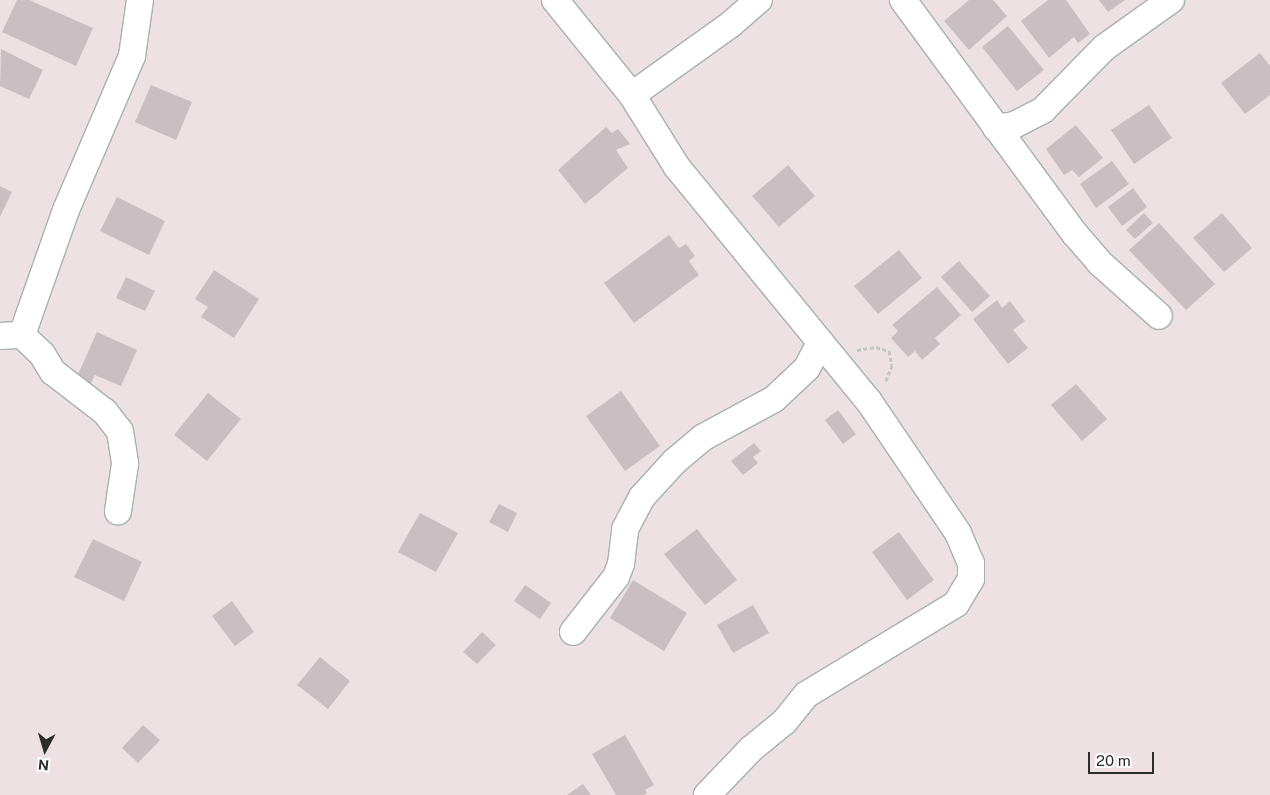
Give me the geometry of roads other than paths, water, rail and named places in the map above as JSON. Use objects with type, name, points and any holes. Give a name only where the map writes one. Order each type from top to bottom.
[{"type":"street","points":[[118,511],[126,464],[120,431],[106,412],[53,372],[42,354],[11,336],[132,56],[140,0]]},
{"type":"street","points":[[555,0],[632,94],[677,167],[868,400],[958,533],[971,563],[971,579],[956,604],[806,695],[784,722],[751,749],[707,795]]},
{"type":"street","points":[[632,94],[731,24],[759,0]]},
{"type":"street","points":[[903,0],[996,128],[1100,264],[1159,316]]},
{"type":"street","points":[[996,128],[1014,125],[1043,110],[1063,93],[1100,52],[1171,0]]},
{"type":"street","points":[[573,632],[616,577],[621,564],[625,529],[642,497],[674,461],[702,438],[774,399],[826,349]]}]
